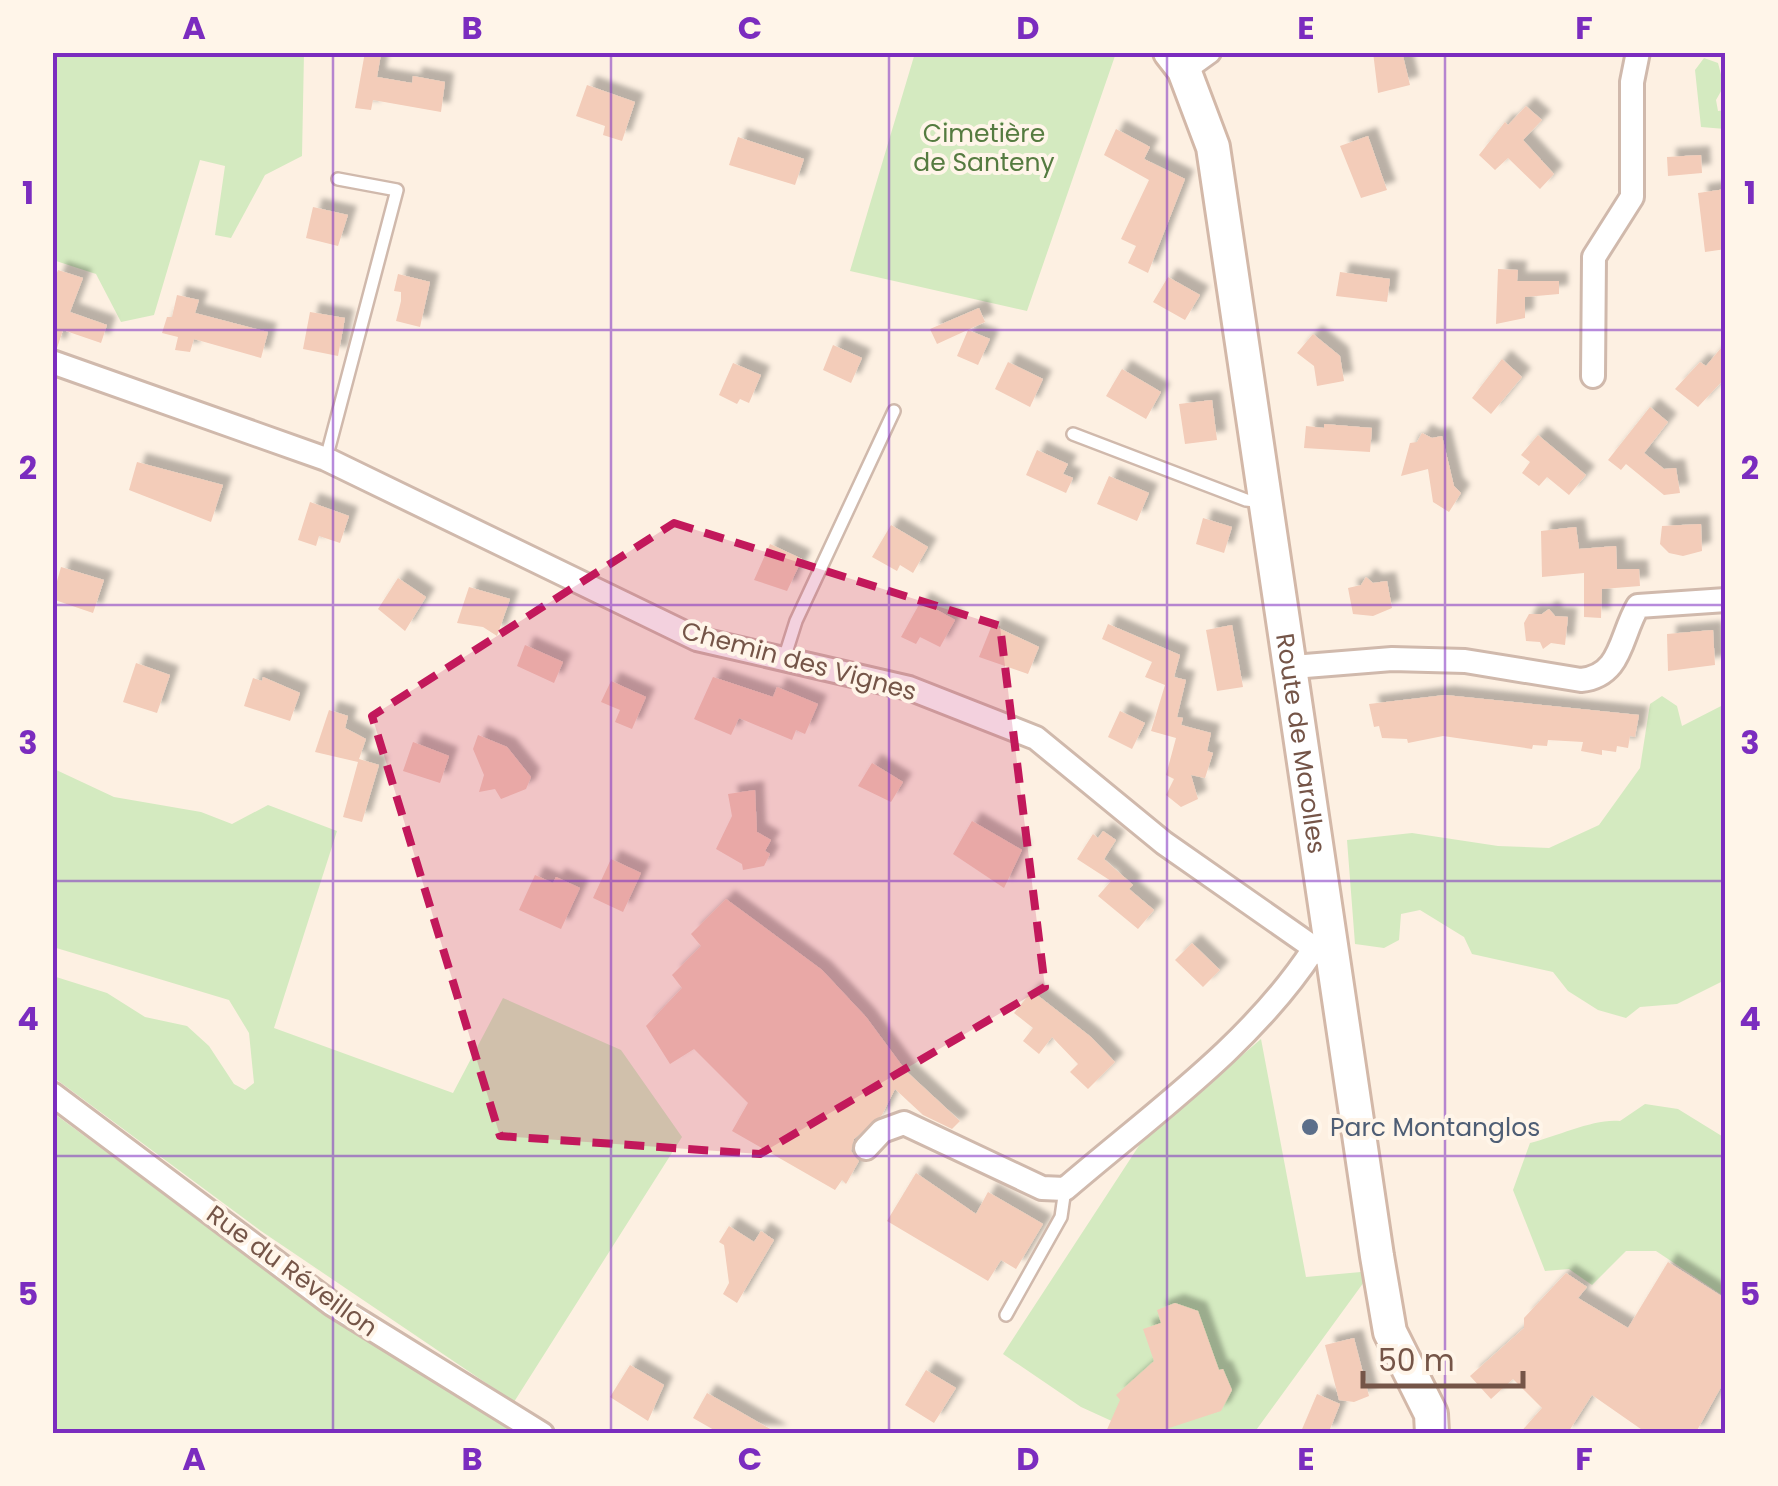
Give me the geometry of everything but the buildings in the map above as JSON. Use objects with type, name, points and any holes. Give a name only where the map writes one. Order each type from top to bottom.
[{"type":"street","points":[[1593,376],[1594,258],[1632,197],[1632,82],[1638,52]]},
{"type":"street","name":"Route de Marolles","points":[[1188,58],[1214,147],[1293,667],[1325,957],[1390,1332],[1431,1414],[1432,1434]]},
{"type":"street","name":"Chemin des Vignes","points":[[52,362],[326,459],[697,639],[910,688],[1036,738],[1164,843],[1325,957]]},
{"type":"street","points":[[1293,667],[1392,659],[1446,660],[1581,680],[1598,678],[1610,670],[1638,606],[1726,600]]},
{"type":"street","points":[[866,1148],[882,1130],[904,1123],[1042,1188],[1065,1188],[1254,1025],[1325,957]]},
{"type":"street","name":"Rue du Réveillon","points":[[52,1094],[332,1304],[542,1434]]},
{"type":"lane","points":[[326,459],[397,190],[338,179]]},
{"type":"lane","points":[[784,660],[796,621],[894,412]]},
{"type":"lane","points":[[1073,434],[1246,500],[1268,502]]},
{"type":"lane","points":[[1006,1315],[1061,1217],[1065,1188]]},
{"type":"highlighted area","points":[[674,523],[1000,626],[1045,987],[760,1154],[500,1136],[372,716]]},
{"type":"green space","points":[[53,52],[304,53],[302,156],[265,175],[231,238],[215,235],[225,166],[200,160],[154,315],[121,322],[96,274],[53,260]]},
{"type":"green space","name":"Cimetière de Santeny","points":[[915,53],[1116,53],[1027,311],[850,271]]},
{"type":"green space","points":[[1704,58],[1718,63],[1724,86],[1716,100],[1718,111],[1725,110],[1725,129],[1701,127],[1695,70]]},
{"type":"green space","points":[[1662,696],[1677,706],[1682,726],[1725,704],[1725,980],[1677,1004],[1640,1007],[1626,1018],[1598,1010],[1568,991],[1553,972],[1472,954],[1464,937],[1420,910],[1401,914],[1399,940],[1384,948],[1355,944],[1347,840],[1412,833],[1498,846],[1549,848],[1599,825],[1640,768],[1650,704]]},
{"type":"green space","points":[[52,768],[114,797],[201,812],[232,824],[268,805],[337,831],[274,1028],[453,1093],[503,998],[621,1050],[682,1137],[514,1402],[261,1231],[53,1077],[53,976],[107,993],[145,1017],[187,1026],[209,1046],[234,1084],[245,1090],[254,1083],[249,1033],[229,1000],[53,947]]},
{"type":"green space","points":[[1261,1039],[1306,1277],[1372,1271],[1254,1433],[1138,1433],[1081,1407],[1003,1354],[1142,1141]]},
{"type":"green space","points":[[1645,1104],[1678,1109],[1725,1138],[1725,1297],[1656,1251],[1626,1251],[1592,1285],[1569,1269],[1545,1271],[1513,1190],[1530,1143],[1588,1125],[1620,1121]]},
{"type":"green space","points":[[52,1112],[212,1230],[526,1433],[53,1433]]},
{"type":"place","name":"Parc Montanglos","points":[[1310,1127]]}]
